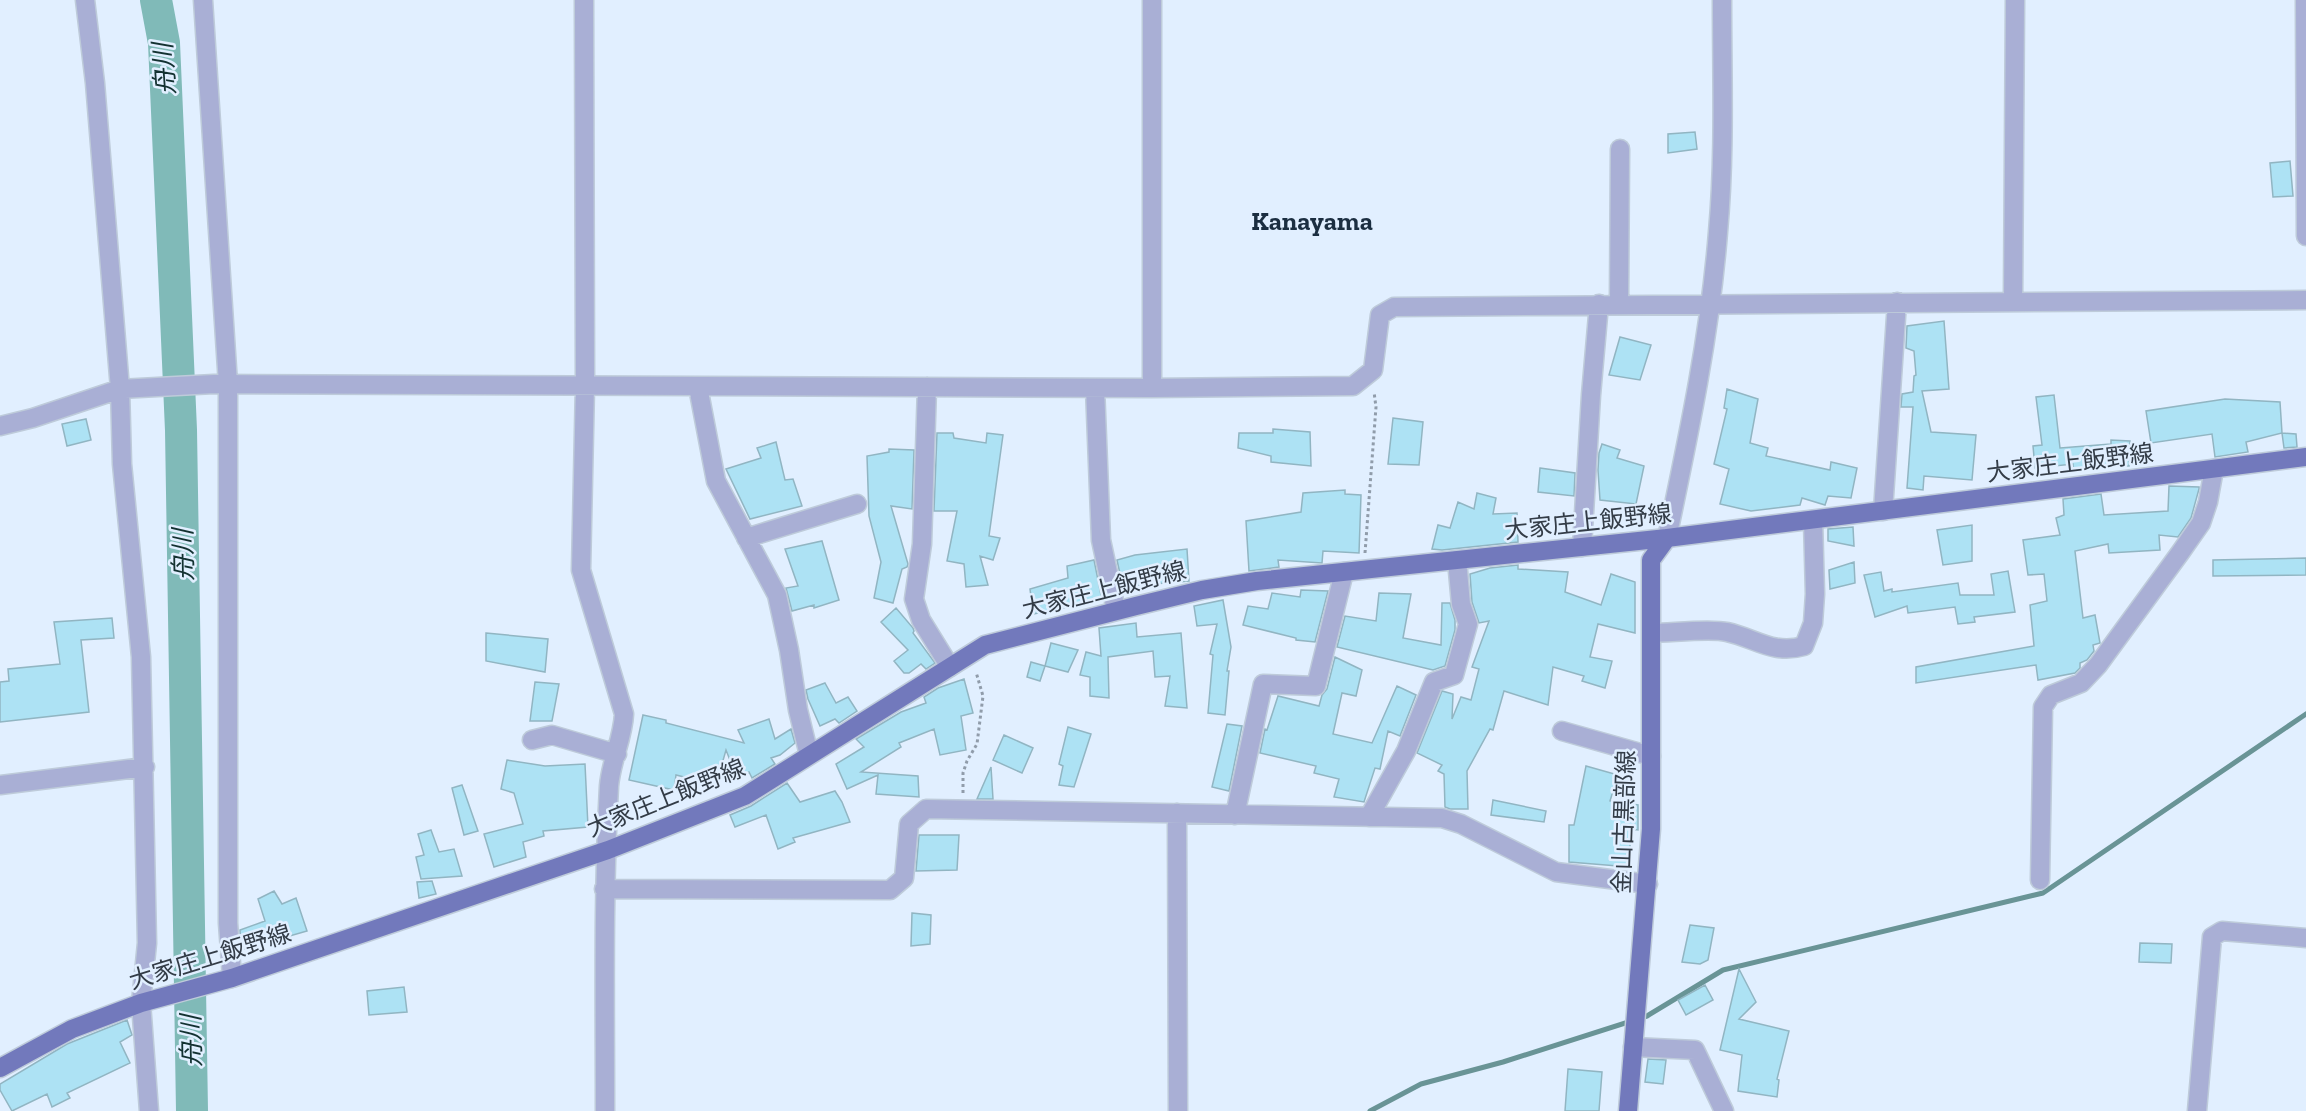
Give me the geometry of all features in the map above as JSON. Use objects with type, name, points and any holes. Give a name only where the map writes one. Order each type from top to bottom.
[{"type":"main road","name":"大家庄上飯野線","points":[[0,1068],[72,1029],[141,1003],[232,978],[608,850],[745,796],[985,645],[1116,610],[1202,590],[1257,581],[1667,538],[2306,457]]},
{"type":"main road","name":"金山古黒部線","points":[[1628,1111],[1651,829],[1651,560],[1667,538]]},
{"type":"street","points":[[86,0],[120,389],[122,464],[141,657],[147,943],[141,1003],[148,1111]]},
{"type":"street","points":[[203,0],[221,384],[228,923],[232,978]]},
{"type":"street","points":[[584,0],[585,385],[581,570],[624,714],[610,782],[608,850],[604,889],[605,1111]]},
{"type":"street","points":[[1152,0],[1152,388]]},
{"type":"street","points":[[1667,538],[1711,303],[1719,230],[1722,0]]},
{"type":"street","points":[[2013,302],[2015,0]]},
{"type":"street","points":[[2306,0],[2306,236]]},
{"type":"street","points":[[1619,304],[1620,149]]},
{"type":"street","points":[[0,426],[33,418],[120,389],[221,384],[1095,388],[1353,386],[1372,370],[1380,315],[1394,307],[2306,300]]},
{"type":"street","points":[[1884,511],[1897,302]]},
{"type":"street","points":[[1582,547],[1599,304]]},
{"type":"street","points":[[698,387],[716,480],[777,595],[789,650],[798,710],[809,755]]},
{"type":"street","points":[[927,387],[922,544],[914,599],[921,620],[950,667]]},
{"type":"street","points":[[1095,388],[1101,540],[1116,610]]},
{"type":"street","points":[[2040,880],[2043,707],[2051,695],[2080,683],[2098,666],[2180,553],[2201,523],[2208,502],[2214,469]]},
{"type":"street","points":[[746,538],[858,504]]},
{"type":"street","points":[[1652,633],[1726,631],[1770,647],[1790,650],[1804,646],[1813,623],[1815,594],[1813,520]]},
{"type":"street","points":[[1369,817],[1406,751],[1434,682],[1454,675],[1468,624],[1461,604],[1457,560]]},
{"type":"street","points":[[1235,815],[1263,684],[1316,686],[1344,572]]},
{"type":"street","points":[[1562,730],[1651,756]]},
{"type":"street","points":[[532,740],[552,735],[617,754]]},
{"type":"street","points":[[0,785],[145,767]]},
{"type":"street","points":[[604,889],[890,890],[904,878],[909,824],[926,809],[1442,818],[1461,824],[1556,872],[1648,884]]},
{"type":"street","points":[[1177,813],[1178,1111]]},
{"type":"street","points":[[2197,1111],[2212,937],[2222,932],[2306,939]]},
{"type":"street","points":[[1633,1047],[1695,1050],[1724,1111]]},
{"type":"path","points":[[1364,570],[1376,407],[1372,370]]},
{"type":"path","points":[[963,810],[963,773],[977,744],[983,696],[971,654]]},
{"type":"building","points":[[1695,132],[1697,149],[1668,153],[1668,134]]},
{"type":"building","points":[[2290,161],[2293,196],[2273,197],[2270,163]]},
{"type":"building","points":[[1944,321],[1949,389],[1922,391],[1931,432],[1976,435],[1972,480],[1924,476],[1923,490],[1907,488],[1913,407],[1901,407],[1902,394],[1913,392],[1916,375],[1914,351],[1906,348],[1907,326]]},
{"type":"building","points":[[1620,337],[1651,345],[1640,380],[1609,375]]},
{"type":"building","points":[[1727,389],[1758,399],[1750,443],[1768,448],[1766,456],[1830,470],[1831,462],[1857,468],[1851,498],[1828,496],[1825,505],[1802,498],[1800,505],[1751,511],[1720,504],[1729,469],[1714,464],[1727,409],[1724,408]]},
{"type":"building","points":[[2054,395],[2060,448],[2111,444],[2111,440],[2130,441],[2129,466],[2096,465],[2096,467],[2073,469],[2073,464],[2035,468],[2033,446],[2042,445],[2036,397]]},
{"type":"building","points":[[2225,399],[2280,402],[2282,433],[2246,442],[2248,452],[2215,457],[2212,434],[2151,443],[2146,411]]},
{"type":"building","points":[[1393,418],[1423,422],[1419,465],[1388,464]]},
{"type":"building","points":[[86,419],[91,440],[67,446],[62,424]]},
{"type":"building","points":[[1273,429],[1310,432],[1311,466],[1271,462],[1271,456],[1238,448],[1239,433],[1273,433]]},
{"type":"building","points":[[937,433],[953,433],[954,438],[986,443],[987,433],[1003,435],[989,536],[1000,538],[993,560],[980,556],[988,585],[966,587],[964,564],[947,561],[957,511],[934,511]]},
{"type":"building","points":[[2282,433],[2296,434],[2297,447],[2284,448]]},
{"type":"building","points":[[776,442],[785,480],[793,479],[802,506],[750,519],[726,469],[761,458],[757,448]]},
{"type":"building","points":[[1602,444],[1620,450],[1617,458],[1644,466],[1636,504],[1600,500],[1598,470]]},
{"type":"building","points":[[889,449],[914,450],[912,509],[891,506],[908,564],[902,569],[893,603],[874,598],[881,562],[869,516],[867,456],[889,452]]},
{"type":"building","points":[[1540,468],[1575,473],[1574,496],[1538,492]]},
{"type":"building","points":[[2169,486],[2199,487],[2199,489],[2191,518],[2178,537],[2159,535],[2160,550],[2109,553],[2108,544],[2075,551],[2083,618],[2095,615],[2100,643],[2093,645],[2094,651],[2087,660],[2080,663],[2080,668],[2075,673],[2038,680],[2036,665],[1916,683],[1916,667],[2034,646],[2030,605],[2047,601],[2044,574],[2028,575],[2023,540],[2060,535],[2056,518],[2064,515],[2063,499],[2101,494],[2104,515],[2168,511]]},
{"type":"building","points":[[1345,490],[1345,494],[1361,495],[1359,553],[1323,551],[1322,563],[1278,560],[1279,567],[1249,571],[1246,521],[1301,512],[1303,493]]},
{"type":"building","points":[[1477,493],[1496,498],[1493,514],[1517,513],[1518,542],[1442,550],[1432,549],[1438,525],[1450,528],[1458,502],[1474,509]]},
{"type":"building","points":[[1972,525],[1972,561],[1943,565],[1937,530]]},
{"type":"building","points":[[1853,527],[1854,546],[1828,541],[1828,529]]},
{"type":"building","points":[[822,541],[839,600],[814,608],[814,605],[792,611],[786,588],[798,586],[785,549]]},
{"type":"building","points":[[1187,549],[1189,581],[1129,586],[1129,590],[1124,592],[1117,560],[1135,555]]},
{"type":"building","points":[[2306,558],[2306,575],[2213,576],[2213,560]]},
{"type":"building","points":[[1094,560],[1102,600],[1033,614],[1030,589],[1068,578],[1067,566]]},
{"type":"building","points":[[1854,562],[1855,583],[1830,589],[1829,570]]},
{"type":"building","points":[[1518,565],[1518,569],[1568,572],[1565,592],[1601,605],[1611,574],[1635,582],[1635,633],[1598,624],[1590,657],[1612,661],[1605,688],[1582,681],[1584,676],[1553,667],[1548,705],[1504,691],[1493,730],[1490,729],[1467,771],[1468,809],[1450,809],[1445,807],[1444,774],[1438,771],[1442,765],[1417,753],[1442,691],[1453,694],[1452,719],[1461,697],[1471,700],[1479,669],[1472,667],[1489,621],[1479,623],[1472,602],[1470,574],[1490,568]]},
{"type":"building","points":[[2008,571],[2015,612],[1974,617],[1975,622],[1958,624],[1955,607],[1908,613],[1907,606],[1875,617],[1864,575],[1881,572],[1884,591],[1892,589],[1892,592],[1958,583],[1960,595],[1994,595],[1991,574]]},
{"type":"building","points":[[1301,590],[1328,591],[1315,642],[1296,640],[1296,638],[1243,625],[1248,606],[1268,609],[1272,593],[1300,597]]},
{"type":"building","points":[[1379,593],[1411,594],[1403,638],[1441,645],[1442,603],[1450,603],[1455,620],[1455,630],[1445,666],[1433,670],[1337,647],[1345,616],[1376,621]]},
{"type":"building","points":[[1223,600],[1231,647],[1227,671],[1229,671],[1225,715],[1208,713],[1213,655],[1210,654],[1217,624],[1197,626],[1194,606]]},
{"type":"building","points":[[896,608],[913,628],[913,633],[935,663],[926,669],[921,664],[909,673],[904,673],[894,661],[908,650],[881,622]]},
{"type":"building","points":[[112,618],[114,638],[81,640],[89,712],[0,722],[0,682],[9,681],[8,669],[60,664],[54,622]]},
{"type":"building","points":[[1136,623],[1137,637],[1181,633],[1187,708],[1165,706],[1170,676],[1155,677],[1153,651],[1108,657],[1109,698],[1090,696],[1090,677],[1080,675],[1086,652],[1101,656],[1099,628]]},
{"type":"building","points":[[486,633],[548,639],[545,672],[486,661]]},
{"type":"building","points":[[1051,643],[1078,650],[1068,672],[1045,666]]},
{"type":"building","points":[[1335,657],[1362,670],[1356,696],[1342,693],[1333,734],[1372,743],[1397,686],[1416,695],[1400,736],[1388,731],[1380,769],[1375,768],[1364,802],[1334,797],[1339,779],[1314,773],[1316,766],[1260,753],[1265,729],[1267,730],[1278,696],[1319,706],[1322,695],[1327,689]]},
{"type":"building","points":[[1031,662],[1045,666],[1040,681],[1027,677]]},
{"type":"building","points":[[964,679],[973,713],[961,716],[966,750],[940,755],[934,729],[899,743],[901,747],[861,772],[918,776],[919,797],[876,794],[878,775],[847,789],[836,764],[864,747],[856,739],[901,712],[926,703],[924,697],[938,688]]},
{"type":"building","points":[[535,682],[559,684],[552,721],[530,721]]},
{"type":"building","points":[[825,683],[836,703],[848,697],[857,711],[839,723],[835,719],[820,726],[806,690]]},
{"type":"building","points":[[643,715],[744,743],[738,730],[769,719],[775,739],[791,729],[795,743],[780,755],[771,758],[775,764],[752,778],[749,772],[737,778],[726,750],[716,785],[676,775],[674,790],[629,780]]},
{"type":"building","points":[[1227,724],[1242,726],[1229,791],[1212,787]]},
{"type":"building","points":[[1068,727],[1091,734],[1074,787],[1059,785],[1063,766],[1059,764]]},
{"type":"building","points":[[1004,735],[1033,748],[1022,773],[993,760]]},
{"type":"building","points":[[507,760],[545,766],[585,764],[588,827],[543,831],[544,836],[523,842],[526,857],[494,867],[484,834],[523,824],[514,793],[501,789]]},
{"type":"building","points":[[1586,766],[1618,775],[1610,801],[1638,805],[1638,830],[1630,829],[1630,867],[1569,862],[1569,825],[1574,825]]},
{"type":"building","points":[[991,767],[993,799],[977,799]]},
{"type":"building","points":[[787,783],[800,802],[835,791],[850,822],[793,838],[795,842],[778,849],[766,815],[735,827],[730,815],[751,806]]},
{"type":"building","points":[[462,785],[478,831],[464,835],[452,788]]},
{"type":"building","points":[[1493,800],[1546,811],[1544,822],[1491,815]]},
{"type":"building","points":[[431,830],[439,852],[454,849],[462,876],[421,879],[416,857],[424,855],[418,834]]},
{"type":"building","points":[[919,835],[959,835],[957,870],[916,871]]},
{"type":"building","points":[[432,881],[436,894],[419,898],[417,882]]},
{"type":"building","points":[[274,891],[282,904],[296,898],[307,931],[241,950],[240,930],[265,921],[258,899]]},
{"type":"building","points":[[912,913],[931,915],[930,944],[911,946]]},
{"type":"building","points":[[1690,925],[1714,928],[1708,960],[1700,964],[1682,962]]},
{"type":"building","points":[[2140,943],[2172,944],[2171,963],[2139,962]]},
{"type":"building","points":[[1739,969],[1756,1002],[1739,1019],[1789,1031],[1777,1079],[1779,1080],[1777,1097],[1738,1091],[1742,1055],[1720,1050]]},
{"type":"building","points":[[1705,985],[1713,1000],[1686,1015],[1678,1000]]},
{"type":"building","points":[[404,987],[407,1012],[369,1015],[367,991]]},
{"type":"building","points":[[127,1020],[132,1035],[120,1042],[130,1063],[67,1093],[70,1098],[52,1107],[47,1094],[12,1111],[0,1090],[0,1084],[67,1044]]},
{"type":"building","points":[[1648,1059],[1666,1060],[1663,1084],[1645,1082]]},
{"type":"building","points":[[1568,1069],[1602,1072],[1599,1111],[1565,1111]]},
{"type":"waterway","name":"舟川","points":[[156,0],[164,43],[181,430],[192,1111]]},
{"type":"waterway","points":[[1370,1111],[1421,1084],[1503,1062],[1647,1016],[1723,970],[2043,893],[2306,714]]},
{"type":"district","name":"Kanayama","points":[[1312,221]]}]
